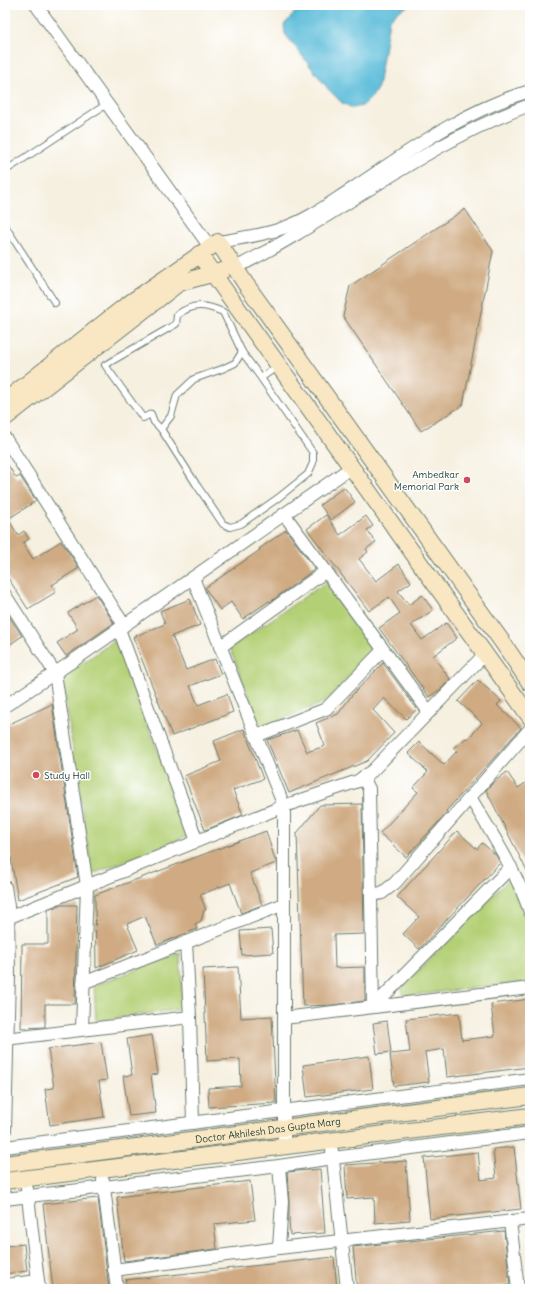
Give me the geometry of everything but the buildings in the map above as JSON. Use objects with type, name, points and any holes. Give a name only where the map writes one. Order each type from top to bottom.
[{"type":"street","points":[[36,5],[209,248],[235,268],[530,683]]},
{"type":"street","points":[[5,401],[124,307],[209,248],[284,228],[312,215],[455,122],[509,97],[530,92]]},
{"type":"street","points":[[5,418],[179,283],[235,268],[287,240],[410,164],[469,130],[506,113],[530,105]]},
{"type":"street","points":[[209,248],[213,273],[530,717]]},
{"type":"street","points":[[5,438],[121,627],[197,841]]},
{"type":"street","points":[[5,706],[193,578],[352,467]]},
{"type":"street","points":[[284,514],[429,712]]},
{"type":"street","points":[[220,647],[326,571]]},
{"type":"street","points":[[193,578],[284,806],[284,1146]]},
{"type":"street","points":[[5,595],[55,673],[87,886],[82,1029]]},
{"type":"street","points":[[256,736],[326,709],[383,650]]},
{"type":"street","points":[[7,918],[284,806],[358,781],[372,771],[485,654]]},
{"type":"street","points":[[371,895],[382,893],[395,883],[530,729]]},
{"type":"street","points":[[363,777],[369,789],[373,1007]]},
{"type":"street","points":[[470,797],[510,867],[524,895],[530,912]]},
{"type":"street","points":[[373,1007],[510,867]]},
{"type":"street","points":[[5,887],[8,906],[9,976],[6,1038],[5,1130]]},
{"type":"street","points":[[84,983],[284,904]]},
{"type":"street","points":[[186,942],[193,1123]]},
{"type":"street","points":[[284,1018],[530,988]]},
{"type":"street","points":[[6,1038],[190,1017]]},
{"type":"street","points":[[5,1147],[530,1079]]},
{"type":"street","name":"Doctor Akhilesh Das Gupta Marg","points":[[5,1164],[530,1096]]},
{"type":"street","name":"Doctor Akhilesh Das Gupta Marg","points":[[5,1177],[26,1178],[530,1116]]},
{"type":"street","points":[[5,1199],[279,1166],[530,1133]]},
{"type":"street","points":[[330,1140],[347,1289]]},
{"type":"street","points":[[279,1166],[282,1202],[279,1248]]},
{"type":"street","points":[[102,1169],[117,1289]]},
{"type":"street","points":[[5,1285],[38,1285],[26,1178]]},
{"type":"street","points":[[114,1270],[342,1240],[530,1219]]},
{"type":"street","points":[[510,1221],[518,1289]]},
{"type":"lane","points":[[5,171],[107,104]]},
{"type":"lane","points":[[5,226],[54,303]]},
{"type":"lane","points":[[196,305],[213,308],[222,312],[242,352],[313,453],[313,463],[308,474],[278,498],[241,524],[230,527],[224,524],[196,484],[154,422],[151,414],[143,418],[105,365],[176,324],[177,315],[196,305]]},
{"type":"lane","points":[[160,429],[171,416],[177,395],[194,379],[235,363],[242,352]]},
{"type":"lane","points":[[261,378],[280,365]]},
{"type":"green space","points":[[326,582],[374,651],[325,702],[261,728],[230,648]]},
{"type":"green space","points":[[115,640],[190,835],[92,874],[62,678]]},
{"type":"green space","points":[[510,878],[521,900],[530,927],[530,982],[403,996],[402,987]]},
{"type":"green space","points":[[180,953],[183,1009],[96,1021],[94,986]]},
{"type":"water","points":[[301,5],[412,5],[399,11],[389,21],[378,87],[372,97],[362,106],[353,108],[342,103],[329,90],[285,34],[284,25]]},
{"type":"place","name":"Ambedkar Memorial Park","points":[[467,480]]},
{"type":"place","name":"Study Hall","points":[[36,775]]}]
